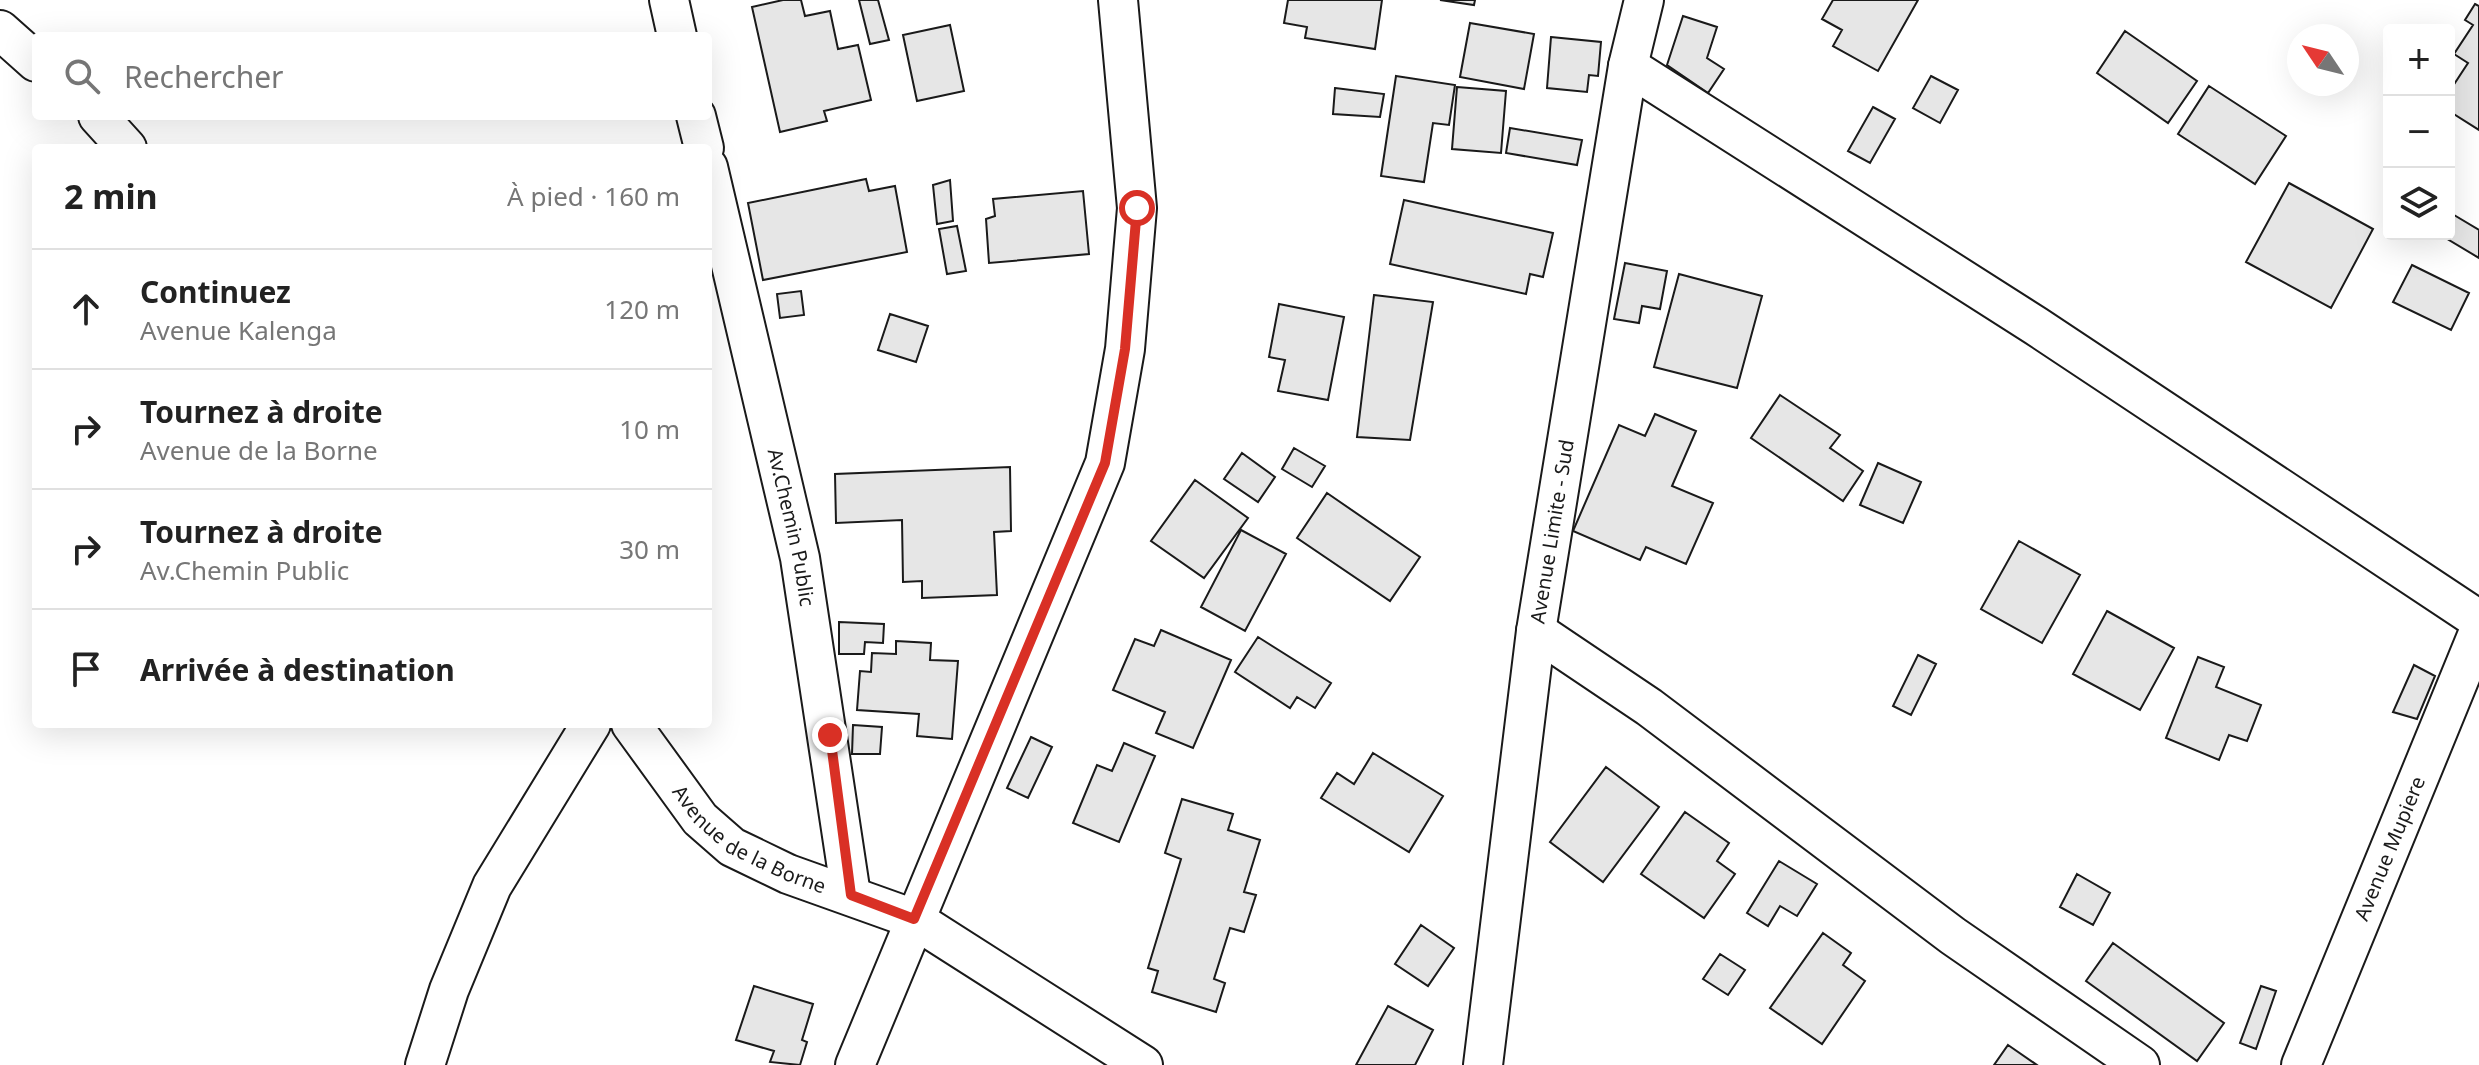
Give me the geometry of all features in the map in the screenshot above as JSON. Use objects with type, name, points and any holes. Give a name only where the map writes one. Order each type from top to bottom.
[{"type":"street","points":[[669,0],[676,32]]},
{"type":"street","points":[[855,1065],[1105,463],[1125,349],[1137,208],[1118,0]]},
{"type":"street","name":"Avenue Limite - Sud","points":[[1483,1065],[1536,631],[1628,66],[1644,0]]},
{"type":"street","points":[[0,30],[32,58]]},
{"type":"street","points":[[1628,66],[2036,326],[2479,620]]},
{"type":"street","points":[[102,120],[123,144]]},
{"type":"street","points":[[697,120],[703,144]]},
{"type":"street","name":"Av.Chemin Public","points":[[712,203],[717,248],[800,558],[851,895]]},
{"type":"street","points":[[1536,631],[1649,707],[1953,936],[2140,1065]]},
{"type":"street","name":"Avenue Mupiere","points":[[2301,1065],[2479,631]]},
{"type":"street","points":[[425,1065],[449,990],[492,886],[589,728]]},
{"type":"street","name":"Avenue de la Borne","points":[[634,728],[700,819],[732,847],[788,874],[914,919],[1143,1065]]},
{"type":"building","points":[[783,0],[801,0],[805,16],[830,11],[838,49],[858,45],[871,100],[824,111],[827,121],[780,132],[752,7]]},
{"type":"building","points":[[859,0],[878,0],[889,40],[870,44]]},
{"type":"building","points":[[1288,0],[1382,0],[1375,49],[1305,38],[1307,27],[1284,23]]},
{"type":"building","points":[[1440,0],[1475,0],[1474,5]]},
{"type":"building","points":[[1833,0],[1918,0],[1878,71],[1833,46],[1842,30],[1822,19]]},
{"type":"building","points":[[2475,4],[2479,6],[2479,130],[2455,115],[2455,83],[2468,63],[2455,52],[2473,25],[2465,20]]},
{"type":"building","points":[[1683,16],[1717,27],[1707,58],[1724,69],[1708,93],[1667,65]]},
{"type":"building","points":[[1470,23],[1534,34],[1524,89],[1460,77]]},
{"type":"building","points":[[950,25],[964,91],[917,101],[903,35]]},
{"type":"building","points":[[2125,31],[2197,81],[2168,123],[2097,73]]},
{"type":"building","points":[[1551,37],[1601,42],[1598,76],[1589,75],[1587,92],[1547,88]]},
{"type":"building","points":[[1396,76],[1455,85],[1449,125],[1433,123],[1424,182],[1381,176]]},
{"type":"building","points":[[1931,76],[1958,90],[1940,123],[1913,108]]},
{"type":"building","points":[[2209,86],[2286,136],[2255,184],[2178,134]]},
{"type":"building","points":[[1457,87],[1506,91],[1501,153],[1452,149]]},
{"type":"building","points":[[1335,88],[1384,94],[1380,117],[1333,114]]},
{"type":"building","points":[[1873,107],[1895,119],[1870,163],[1848,151]]},
{"type":"building","points":[[1510,128],[1582,140],[1577,165],[1506,153]]},
{"type":"building","points":[[866,179],[869,191],[895,186],[907,252],[763,280],[748,203]]},
{"type":"building","points":[[950,180],[953,221],[937,224],[933,185]]},
{"type":"building","points":[[2289,183],[2373,229],[2331,308],[2246,262]]},
{"type":"building","points":[[1083,191],[1089,254],[989,263],[986,219],[995,216],[993,199]]},
{"type":"building","points":[[1404,200],[1553,233],[1543,277],[1530,274],[1526,294],[1390,264]]},
{"type":"building","points":[[2455,216],[2479,230],[2479,258],[2449,240],[2455,240]]},
{"type":"building","points":[[957,226],[966,271],[947,274],[939,229]]},
{"type":"building","points":[[1625,263],[1667,271],[1660,309],[1642,306],[1639,323],[1614,319]]},
{"type":"building","points":[[2412,265],[2469,293],[2451,330],[2393,302]]},
{"type":"building","points":[[1679,274],[1762,296],[1737,388],[1654,367]]},
{"type":"building","points":[[801,291],[804,315],[780,318],[777,294]]},
{"type":"building","points":[[1374,295],[1433,302],[1410,440],[1357,437]]},
{"type":"building","points":[[1279,304],[1344,317],[1328,400],[1278,391],[1285,360],[1269,357]]},
{"type":"building","points":[[890,314],[928,326],[916,362],[878,350]]},
{"type":"building","points":[[1780,395],[1840,435],[1830,448],[1863,471],[1843,501],[1751,438]]},
{"type":"building","points":[[1655,414],[1696,431],[1672,486],[1713,503],[1686,564],[1646,547],[1640,560],[1573,531],[1619,425],[1645,436]]},
{"type":"building","points":[[1294,448],[1325,466],[1312,487],[1282,469]]},
{"type":"building","points":[[1242,453],[1275,477],[1258,502],[1224,479]]},
{"type":"building","points":[[1878,463],[1921,482],[1903,523],[1860,505]]},
{"type":"building","points":[[1010,467],[1011,531],[994,532],[997,595],[922,598],[922,581],[903,582],[902,520],[836,523],[835,474]]},
{"type":"building","points":[[1195,480],[1248,518],[1204,578],[1151,541]]},
{"type":"building","points":[[1327,493],[1420,557],[1390,601],[1297,538]]},
{"type":"building","points":[[1241,530],[1286,554],[1245,631],[1201,607]]},
{"type":"building","points":[[2019,541],[2080,575],[2042,643],[1981,609]]},
{"type":"building","points":[[2107,611],[2174,648],[2140,710],[2073,674]]},
{"type":"building","points":[[839,622],[884,624],[883,643],[865,642],[864,654],[839,654]]},
{"type":"building","points":[[1161,630],[1231,660],[1193,748],[1156,733],[1165,712],[1113,690],[1135,639],[1154,646]]},
{"type":"building","points":[[1258,637],[1331,683],[1315,708],[1297,697],[1290,708],[1235,672]]},
{"type":"building","points":[[896,641],[931,643],[930,660],[958,661],[952,739],[917,736],[919,714],[857,710],[860,671],[871,672],[872,653],[896,654]]},
{"type":"building","points":[[1918,655],[1936,664],[1911,715],[1893,706]]},
{"type":"building","points":[[2198,657],[2224,667],[2216,687],[2261,705],[2247,741],[2229,735],[2219,760],[2166,738]]},
{"type":"building","points":[[2414,665],[2435,676],[2417,719],[2393,712]]},
{"type":"building","points":[[853,725],[882,727],[880,754],[852,754]]},
{"type":"building","points":[[1031,737],[1052,747],[1028,798],[1007,788]]},
{"type":"building","points":[[1124,743],[1155,756],[1119,842],[1073,823],[1097,765],[1112,771]]},
{"type":"building","points":[[1373,753],[1443,796],[1409,852],[1321,798],[1337,773],[1354,784]]},
{"type":"building","points":[[1606,767],[1659,807],[1603,882],[1550,842]]},
{"type":"building","points":[[1182,799],[1233,814],[1228,830],[1260,840],[1244,892],[1256,895],[1244,932],[1230,928],[1214,979],[1225,983],[1216,1012],[1152,992],[1158,971],[1148,968],[1181,859],[1165,853]]},
{"type":"building","points":[[1685,812],[1729,843],[1717,861],[1735,874],[1704,918],[1641,874]]},
{"type":"building","points":[[1779,861],[1817,884],[1797,916],[1780,906],[1768,926],[1747,913]]},
{"type":"building","points":[[2077,874],[2110,893],[2093,925],[2060,907]]},
{"type":"building","points":[[1421,925],[1454,948],[1428,986],[1395,964]]},
{"type":"building","points":[[1823,933],[1851,953],[1843,965],[1865,981],[1822,1044],[1770,1008]]},
{"type":"building","points":[[2113,943],[2224,1023],[2197,1061],[2086,981]]},
{"type":"building","points":[[1720,954],[1745,970],[1728,995],[1703,979]]},
{"type":"building","points":[[754,986],[813,1004],[802,1040],[807,1042],[800,1065],[770,1062],[774,1051],[736,1040]]},
{"type":"building","points":[[2261,986],[2276,991],[2256,1049],[2240,1043]]},
{"type":"building","points":[[1388,1006],[1433,1030],[1415,1065],[1356,1065]]},
{"type":"building","points":[[2008,1045],[2037,1065],[1994,1065]]},
{"type":"route","points":[[830,735],[851,895],[914,919],[1105,463],[1125,349],[1137,208]]}]
